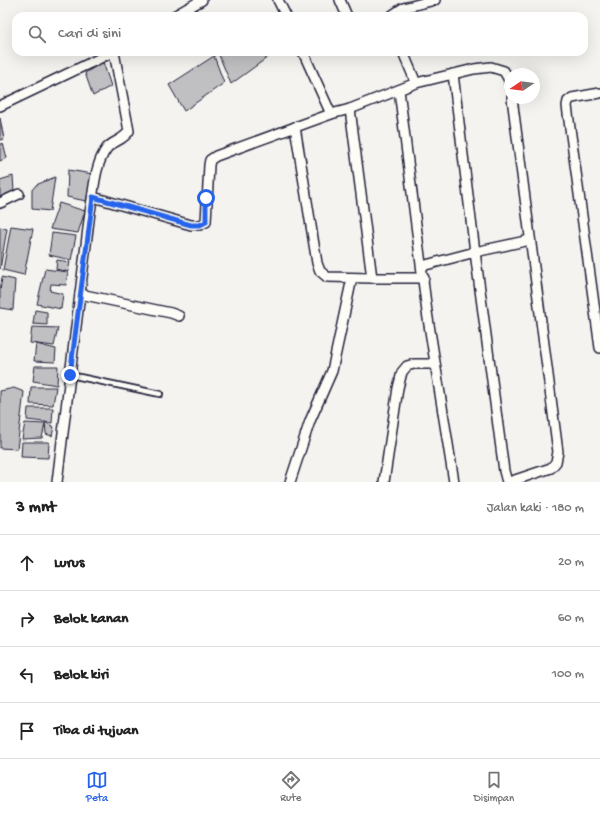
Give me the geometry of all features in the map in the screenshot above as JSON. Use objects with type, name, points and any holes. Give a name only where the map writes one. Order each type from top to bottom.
[{"type":"street","points":[[178,12],[187,4],[202,0]]},
{"type":"street","points":[[278,0],[284,12]]},
{"type":"street","points":[[340,0],[346,12]]},
{"type":"street","points":[[397,12],[403,8],[435,0]]},
{"type":"street","points":[[0,106],[105,56]]},
{"type":"street","points":[[57,482],[80,294],[98,168],[108,147],[126,135],[129,131],[129,124],[114,56]]},
{"type":"street","points":[[305,56],[331,114]]},
{"type":"street","points":[[405,56],[416,83]]},
{"type":"street","points":[[93,197],[191,225],[200,225],[206,222],[208,171],[210,160],[216,156],[331,114],[350,109],[416,83],[474,69],[491,67],[504,71]]},
{"type":"street","points":[[453,74],[504,471],[508,482],[522,480],[552,468],[558,458],[513,104]]},
{"type":"street","points":[[399,90],[424,278],[427,312],[454,482]]},
{"type":"street","points":[[600,93],[572,98],[568,101],[567,106],[600,348]]},
{"type":"street","points":[[350,109],[372,278]]},
{"type":"street","points":[[295,127],[317,263],[320,271],[327,277],[424,278]]},
{"type":"street","points":[[0,203],[19,194]]},
{"type":"street","points":[[422,266],[475,252],[530,240]]},
{"type":"street","points":[[290,482],[310,421],[332,371],[352,278]]},
{"type":"street","points":[[80,294],[179,316]]},
{"type":"street","points":[[384,482],[398,388],[402,372],[407,366],[414,364],[435,364]]},
{"type":"lane","points":[[70,375],[160,394]]},
{"type":"building","points":[[214,56],[224,83],[184,111],[169,85]]},
{"type":"building","points":[[219,56],[270,56],[231,84]]},
{"type":"building","points":[[103,62],[111,86],[93,96],[85,73]]},
{"type":"building","points":[[0,118],[4,139],[0,140]]},
{"type":"building","points":[[3,143],[7,158],[0,161],[0,144]]},
{"type":"building","points":[[68,170],[93,174],[86,201],[67,197]]},
{"type":"building","points":[[13,176],[14,191],[0,197],[0,180]]},
{"type":"building","points":[[55,177],[50,211],[32,209],[32,190],[36,185]]},
{"type":"building","points":[[59,203],[85,211],[78,233],[50,229]]},
{"type":"building","points":[[11,226],[33,229],[24,275],[3,270]]},
{"type":"building","points":[[0,227],[7,229],[0,269]]},
{"type":"building","points":[[52,233],[76,236],[71,260],[49,255]]},
{"type":"building","points":[[57,260],[70,262],[68,272],[56,269]]},
{"type":"building","points":[[45,269],[68,272],[66,285],[51,284],[50,291],[63,294],[61,309],[37,304]]},
{"type":"building","points":[[2,277],[15,280],[13,310],[0,308]]},
{"type":"building","points":[[35,310],[47,312],[47,325],[33,324]]},
{"type":"building","points":[[32,327],[58,328],[54,346],[30,343]]},
{"type":"building","points":[[36,344],[56,349],[55,362],[34,361]]},
{"type":"building","points":[[35,366],[58,366],[57,385],[33,381]]},
{"type":"building","points":[[31,387],[56,387],[53,405],[30,404]]},
{"type":"building","points":[[14,388],[24,392],[17,449],[0,448],[0,391]]},
{"type":"building","points":[[28,408],[53,408],[52,423],[27,420]]},
{"type":"building","points":[[45,422],[54,427],[52,436],[46,434]]},
{"type":"building","points":[[25,423],[45,424],[42,438],[22,439]]},
{"type":"building","points":[[22,442],[49,442],[48,458],[21,457]]},
{"type":"route","points":[[70,375],[93,197],[191,225],[200,225],[206,222],[206,198]]}]
